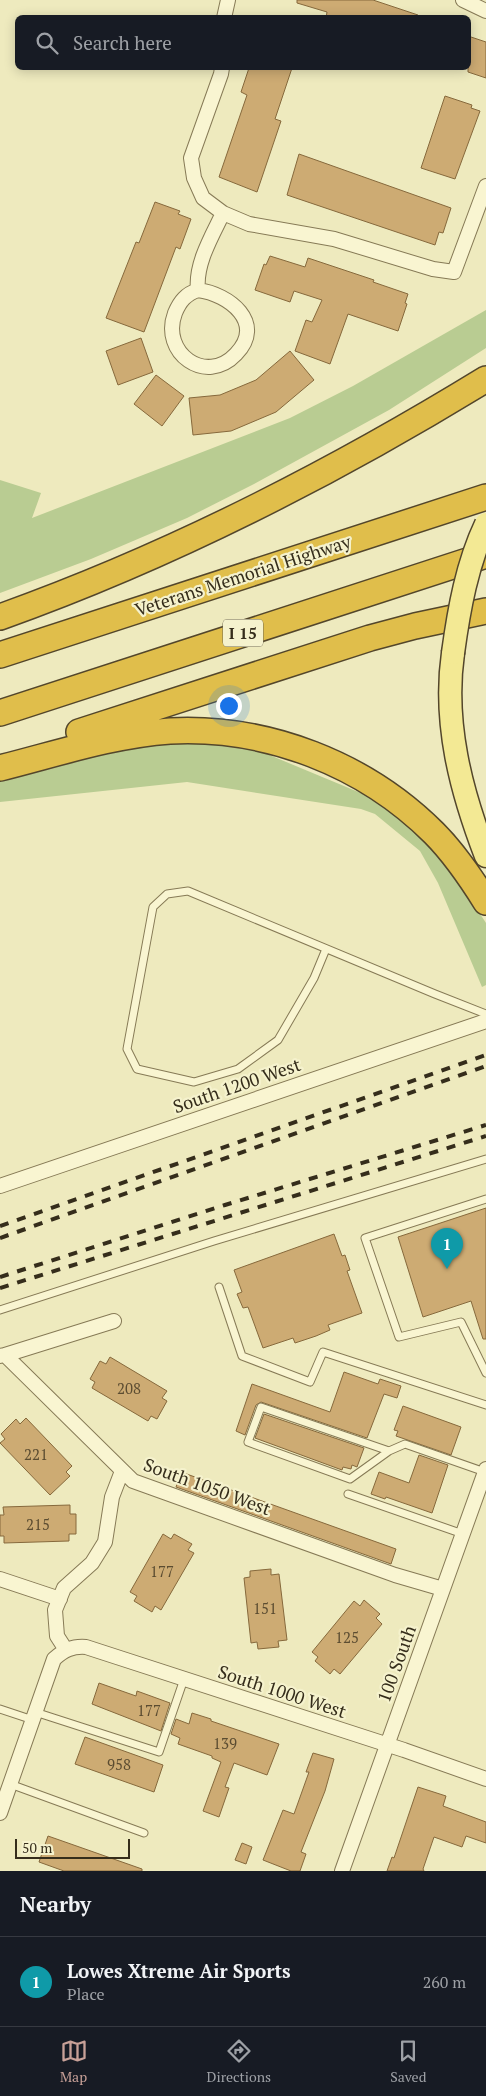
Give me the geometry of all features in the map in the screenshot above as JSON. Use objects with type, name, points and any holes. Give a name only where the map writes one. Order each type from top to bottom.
[{"type":"highway","points":[[0,617],[96,581],[233,520],[358,456],[486,379]]},
{"type":"highway","name":"Veterans Memorial Highway","points":[[0,655],[486,497]]},
{"type":"highway","name":"I 15","points":[[0,713],[486,555]]},
{"type":"highway","points":[[0,757],[324,652],[415,626],[486,611]]},
{"type":"highway","points":[[0,768],[104,741],[168,731],[202,731],[234,734],[268,741],[329,761],[354,773],[413,813],[435,834],[471,879],[486,902]]},
{"type":"main road","points":[[486,524],[474,553],[462,596],[453,653],[450,692],[453,742],[464,793],[486,856]]},
{"type":"street","points":[[225,15],[228,0]]},
{"type":"street","points":[[463,0],[486,11]]},
{"type":"street","points":[[222,70],[192,158],[194,178],[203,198],[223,213],[249,224],[334,239],[433,270],[454,272],[486,186]]},
{"type":"street","points":[[198,290],[198,274],[209,242],[223,213]]},
{"type":"street","points":[[198,290],[215,293],[231,301],[242,313],[245,320],[245,337],[237,353],[224,363],[215,366],[198,365],[182,356],[173,341],[171,333],[173,318],[178,305],[189,293],[198,290]]},
{"type":"street","name":"South 1200 West","points":[[0,1186],[486,1021]]},
{"type":"street","points":[[3,1356],[114,1321]]},
{"type":"street","name":"South 1050 West","points":[[3,1356],[133,1481],[395,1575],[443,1590]]},
{"type":"street","name":"100 South","points":[[342,1871],[486,1470]]},
{"type":"street","points":[[0,1814],[54,1659],[66,1650],[57,1636],[56,1610],[64,1588],[92,1563],[105,1542],[112,1497],[122,1471]]},
{"type":"street","points":[[0,1579],[60,1600]]},
{"type":"street","name":"South 1000 West","points":[[66,1650],[75,1646],[86,1647],[387,1744],[486,1779]]},
{"type":"lane","points":[[326,949],[314,978],[278,1040],[238,1069],[194,1082],[138,1070],[128,1049],[153,907],[167,894],[188,891],[486,1014]]},
{"type":"lane","points":[[0,1310],[214,1241],[486,1159]]},
{"type":"lane","points":[[486,1198],[365,1238],[398,1337],[462,1322],[486,1373]]},
{"type":"lane","points":[[219,1287],[242,1356],[310,1382],[322,1352],[486,1405]]},
{"type":"lane","points":[[389,1451],[261,1407],[248,1442],[350,1479],[389,1451],[405,1444],[486,1470]]},
{"type":"lane","points":[[348,1494],[463,1534]]},
{"type":"lane","points":[[0,1708],[159,1752],[184,1679]]},
{"type":"lane","points":[[10,1784],[144,1833]]},
{"type":"green space","points":[[486,310],[486,348],[389,410],[254,484],[187,518],[91,559],[0,593],[0,480],[41,493],[32,518],[290,418],[353,386]]},
{"type":"green space","points":[[192,743],[235,744],[267,754],[368,796],[393,813],[428,843],[452,871],[486,923],[486,985],[482,987],[438,883],[420,851],[375,814],[361,809],[187,782],[0,802],[0,778],[140,747]]},
{"type":"building","points":[[297,0],[373,0],[418,15],[326,15],[327,12],[297,3]]},
{"type":"building","points":[[471,37],[486,42],[486,78],[468,72],[468,70],[471,70]]},
{"type":"building","points":[[248,70],[291,70],[275,119],[281,121],[257,192],[219,177],[247,95],[241,92]]},
{"type":"building","points":[[445,96],[472,105],[471,108],[480,111],[455,179],[421,168]]},
{"type":"building","points":[[299,154],[451,208],[443,233],[439,232],[435,245],[287,195]]},
{"type":"building","points":[[155,202],[180,211],[178,214],[191,219],[180,249],[176,247],[144,332],[106,318],[136,242],[139,243]]},
{"type":"building","points":[[270,256],[305,267],[308,258],[374,280],[373,282],[408,294],[405,303],[407,304],[398,331],[348,314],[330,364],[295,351],[306,320],[312,322],[322,300],[294,291],[290,302],[255,290],[264,264],[266,265]]},
{"type":"building","points":[[141,338],[153,372],[118,385],[106,351]]},
{"type":"building","points":[[290,351],[314,380],[276,412],[231,431],[193,435],[189,398],[220,395],[256,380]]},
{"type":"building","points":[[156,375],[184,396],[162,426],[134,404]]},
{"type":"building","points":[[486,1208],[486,1339],[483,1339],[471,1301],[423,1317],[398,1237]]},
{"type":"building","points":[[334,1234],[342,1256],[345,1255],[350,1270],[347,1271],[362,1313],[328,1325],[330,1330],[316,1336],[295,1343],[293,1338],[263,1348],[248,1307],[243,1308],[237,1294],[242,1292],[234,1270]]},
{"type":"building","points":[[110,1357],[167,1391],[162,1398],[167,1401],[157,1419],[151,1416],[148,1421],[92,1388],[95,1382],[90,1379],[100,1361],[106,1364]]},
{"type":"building","points":[[344,1372],[378,1384],[380,1379],[401,1386],[397,1398],[384,1394],[367,1438],[261,1402],[256,1405],[245,1435],[236,1431],[252,1384],[330,1412]]},
{"type":"building","points":[[403,1406],[461,1427],[451,1455],[396,1436],[398,1431],[394,1430]]},
{"type":"building","points":[[264,1414],[364,1448],[357,1467],[352,1465],[351,1469],[343,1467],[342,1470],[255,1438]]},
{"type":"building","points":[[26,1418],[72,1466],[66,1472],[70,1476],[50,1495],[0,1443],[5,1439],[1,1434],[16,1419],[20,1424]]},
{"type":"building","points":[[419,1455],[448,1465],[432,1513],[386,1497],[385,1499],[371,1494],[379,1472],[409,1483]]},
{"type":"building","points":[[181,1472],[396,1549],[391,1564],[176,1487]]},
{"type":"building","points":[[70,1505],[70,1514],[76,1514],[76,1534],[69,1534],[69,1541],[4,1543],[4,1536],[0,1536],[0,1515],[4,1515],[3,1507]]},
{"type":"building","points":[[163,1534],[171,1539],[174,1534],[192,1544],[188,1550],[194,1553],[161,1610],[155,1606],[152,1612],[134,1601],[137,1596],[130,1592]]},
{"type":"building","points":[[271,1569],[271,1575],[279,1574],[287,1640],[278,1641],[279,1647],[258,1649],[257,1642],[251,1643],[244,1578],[250,1577],[250,1571]]},
{"type":"building","points":[[364,1600],[380,1614],[376,1618],[382,1624],[340,1674],[334,1669],[330,1674],[315,1661],[318,1657],[312,1652],[354,1601],[360,1606]]},
{"type":"building","points":[[99,1683],[136,1696],[137,1691],[170,1703],[161,1731],[92,1704]]},
{"type":"building","points":[[192,1713],[279,1744],[267,1775],[234,1763],[225,1787],[229,1788],[219,1817],[203,1811],[221,1762],[212,1758],[212,1756],[178,1744],[180,1738],[171,1734],[176,1719],[189,1724]]},
{"type":"building","points":[[85,1737],[163,1765],[154,1792],[75,1764]]},
{"type":"building","points":[[313,1753],[334,1759],[325,1791],[301,1852],[306,1854],[300,1871],[291,1871],[263,1860],[283,1810],[294,1814],[309,1772],[306,1772]]},
{"type":"building","points":[[418,1787],[446,1796],[443,1806],[486,1822],[486,1843],[466,1836],[462,1847],[434,1837],[423,1869],[424,1871],[387,1871],[392,1857],[394,1858]]},
{"type":"building","points":[[48,1836],[142,1869],[142,1871],[64,1871],[39,1862]]},
{"type":"building","points":[[242,1843],[252,1847],[246,1864],[235,1860]]},
{"type":"railway","points":[[0,1226],[486,1055]]},
{"type":"railway","points":[[0,1238],[486,1066]]},
{"type":"railway","points":[[0,1277],[225,1205],[486,1125]]},
{"type":"railway","points":[[0,1288],[486,1136]]},
{"type":"place","name":"Lowes Xtreme Air Sports","points":[[447,1269]]}]
